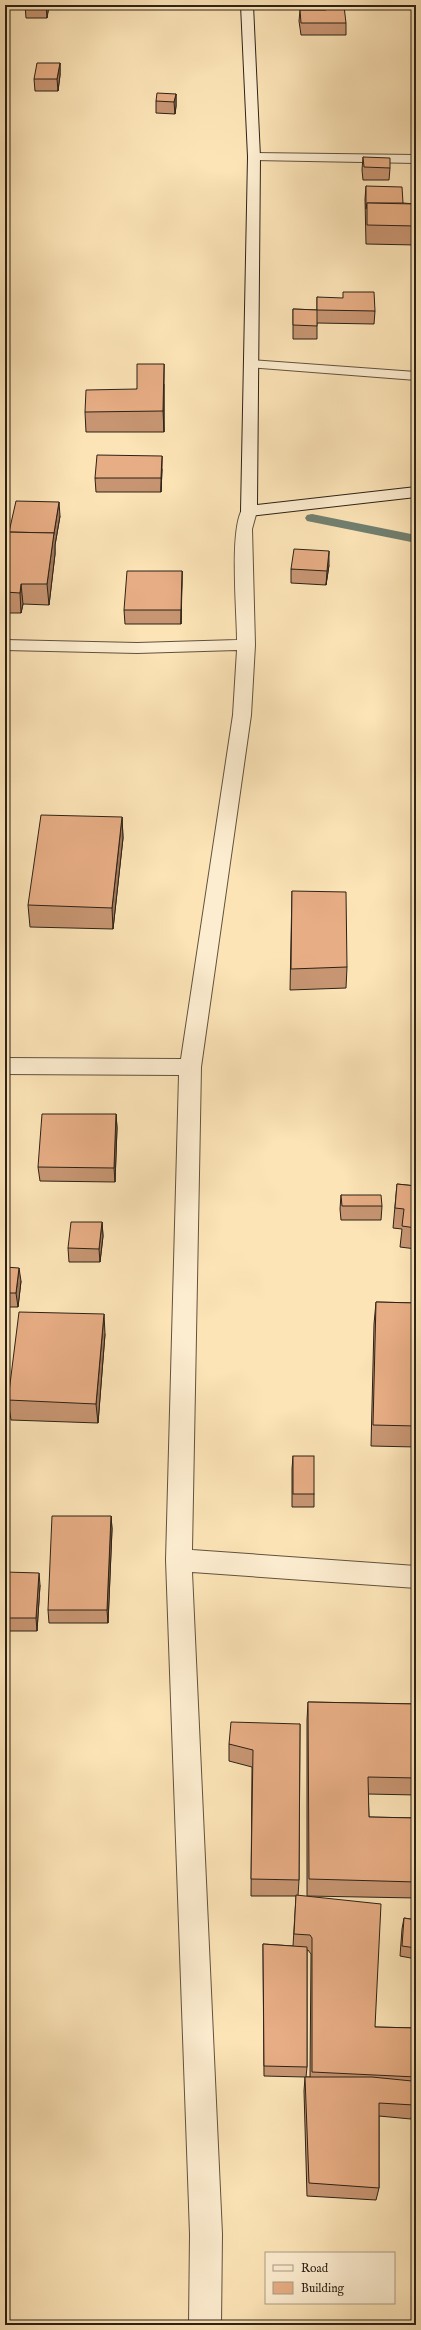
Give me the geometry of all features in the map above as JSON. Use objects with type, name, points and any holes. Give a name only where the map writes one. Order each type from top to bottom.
[{"type":"street","points":[[205,2325],[206,2234],[179,1560],[190,1067],[230,788],[242,715],[246,645],[244,529],[249,511],[254,158],[247,5]]},
{"type":"street","points":[[254,158],[416,159]]},
{"type":"street","points":[[251,364],[416,376]]},
{"type":"street","points":[[249,511],[416,492]]},
{"type":"street","points":[[5,645],[137,648],[246,645]]},
{"type":"street","points":[[5,1066],[190,1067]]},
{"type":"street","points":[[179,1560],[416,1577]]},
{"type":"building","points":[[326,6],[344,6],[346,23],[301,23],[300,10],[326,10]]},
{"type":"building","points":[[37,63],[60,63],[57,79],[34,79]]},
{"type":"building","points":[[157,93],[176,94],[174,102],[156,101]]},
{"type":"building","points":[[363,157],[390,158],[390,168],[364,167]]},
{"type":"building","points":[[366,186],[402,187],[403,203],[367,203],[366,209]]},
{"type":"building","points":[[367,203],[416,204],[416,226],[367,225]]},
{"type":"building","points":[[343,292],[374,292],[375,311],[317,310],[317,297],[343,298]]},
{"type":"building","points":[[293,309],[317,310],[317,326],[293,325]]},
{"type":"building","points":[[137,364],[164,364],[163,411],[85,412],[86,390],[137,389]]},
{"type":"building","points":[[97,455],[162,456],[161,478],[95,478]]},
{"type":"building","points":[[16,501],[59,502],[54,533],[9,532]]},
{"type":"building","points":[[5,532],[54,533],[47,584],[21,584],[20,593],[5,592]]},
{"type":"building","points":[[294,549],[329,551],[327,571],[291,569]]},
{"type":"building","points":[[127,571],[182,571],[181,610],[124,610]]},
{"type":"building","points":[[41,815],[122,817],[112,908],[28,905]]},
{"type":"building","points":[[292,891],[346,892],[347,967],[291,969]]},
{"type":"building","points":[[42,1114],[116,1114],[114,1168],[38,1167]]},
{"type":"building","points":[[397,1184],[416,1186],[416,1228],[402,1226],[404,1209],[395,1208]]},
{"type":"building","points":[[341,1195],[381,1195],[382,1206],[342,1206]]},
{"type":"building","points":[[71,1222],[102,1222],[99,1249],[68,1248]]},
{"type":"building","points":[[5,1267],[19,1268],[16,1293],[5,1293]]},
{"type":"building","points":[[376,1302],[416,1303],[416,1426],[373,1425]]},
{"type":"building","points":[[19,1312],[104,1314],[96,1404],[8,1400]]},
{"type":"building","points":[[293,1456],[314,1456],[314,1494],[293,1494]]},
{"type":"building","points":[[52,1516],[111,1516],[107,1610],[48,1610]]},
{"type":"building","points":[[5,1572],[39,1573],[36,1618],[5,1618]]},
{"type":"building","points":[[308,1702],[416,1704],[416,1778],[368,1777],[369,1817],[416,1818],[416,1882],[309,1879]]},
{"type":"building","points":[[231,1722],[300,1724],[299,1880],[251,1879],[253,1750],[229,1744]]},
{"type":"building","points":[[296,1895],[381,1904],[375,2027],[416,2028],[416,2077],[312,2072],[312,1938],[310,1935],[294,1934]]},
{"type":"building","points":[[404,1918],[416,1920],[416,1948],[402,1946]]},
{"type":"building","points":[[263,1944],[307,1947],[307,2067],[264,2066]]},
{"type":"building","points":[[305,2077],[372,2077],[412,2081],[414,2105],[379,2103],[379,2188],[309,2183]]},
{"type":"waterway","points":[[312,518],[416,539]]}]
